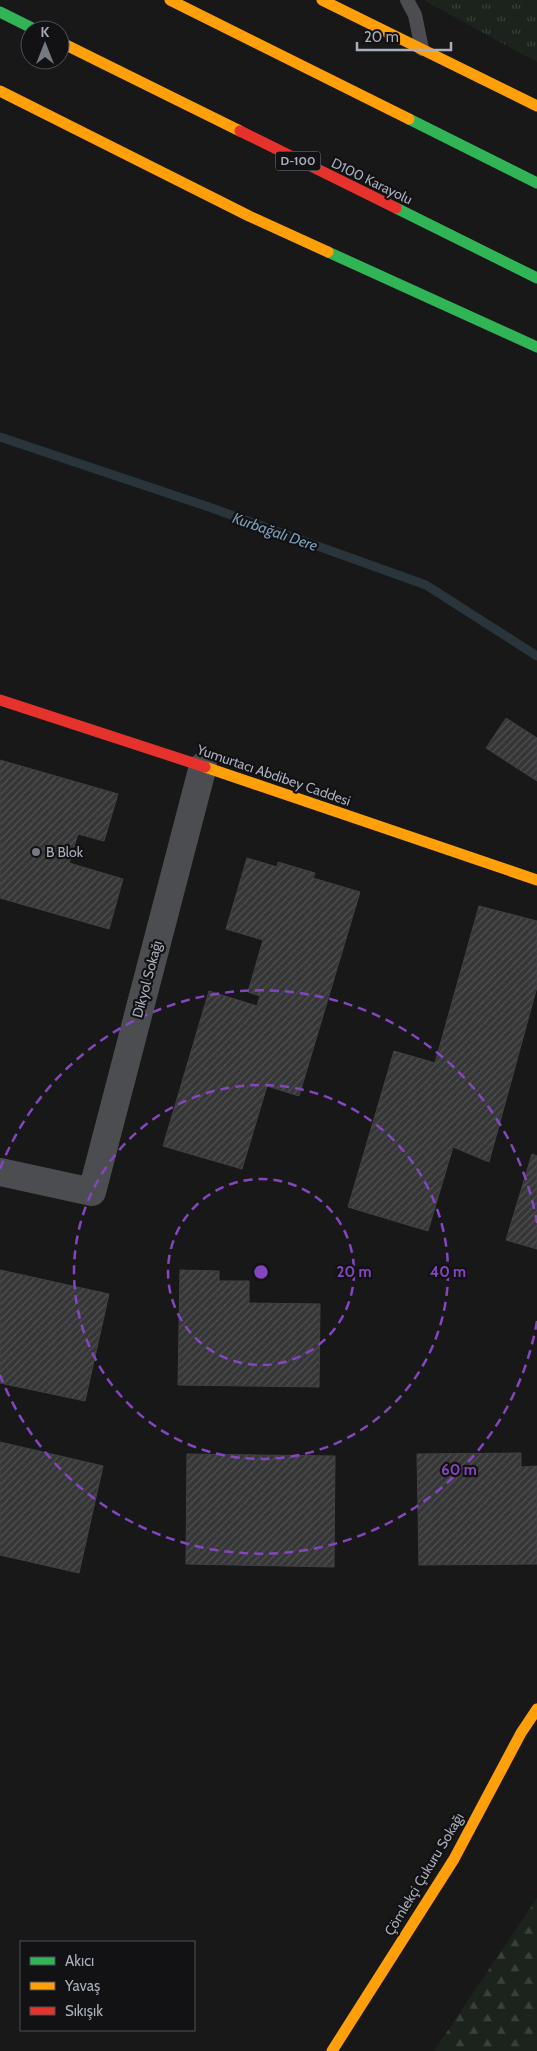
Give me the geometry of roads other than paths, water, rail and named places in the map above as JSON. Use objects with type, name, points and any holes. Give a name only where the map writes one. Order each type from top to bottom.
[{"type":"main road","points":[[170,0],[537,183]]},
{"type":"main road","points":[[322,0],[537,106]]},
{"type":"main road","points":[[0,12],[20,22]]},
{"type":"main road","name":"D100 Karayolu","points":[[70,47],[537,278]]},
{"type":"main road","points":[[0,91],[250,216],[537,347]]},
{"type":"main road","points":[[524,273],[537,282]]},
{"type":"main road","name":"Yumurtacı Abdibey Caddesi","points":[[0,700],[203,766],[537,880]]},
{"type":"main road","name":"Çömlekçi Çukuru Sokağı","points":[[332,2051],[454,1859],[521,1733],[537,1709]]},
{"type":"street","name":"Dikyol Sokağı","points":[[0,1172],[92,1192],[203,766]]},
{"type":"lane","points":[[407,0],[415,15],[422,50]]},
{"type":"waterway","name":"Kurbağalı Dere","points":[[0,437],[206,506],[426,585],[537,656]]},
{"type":"place","name":"B Blok","points":[[36,852]]}]
